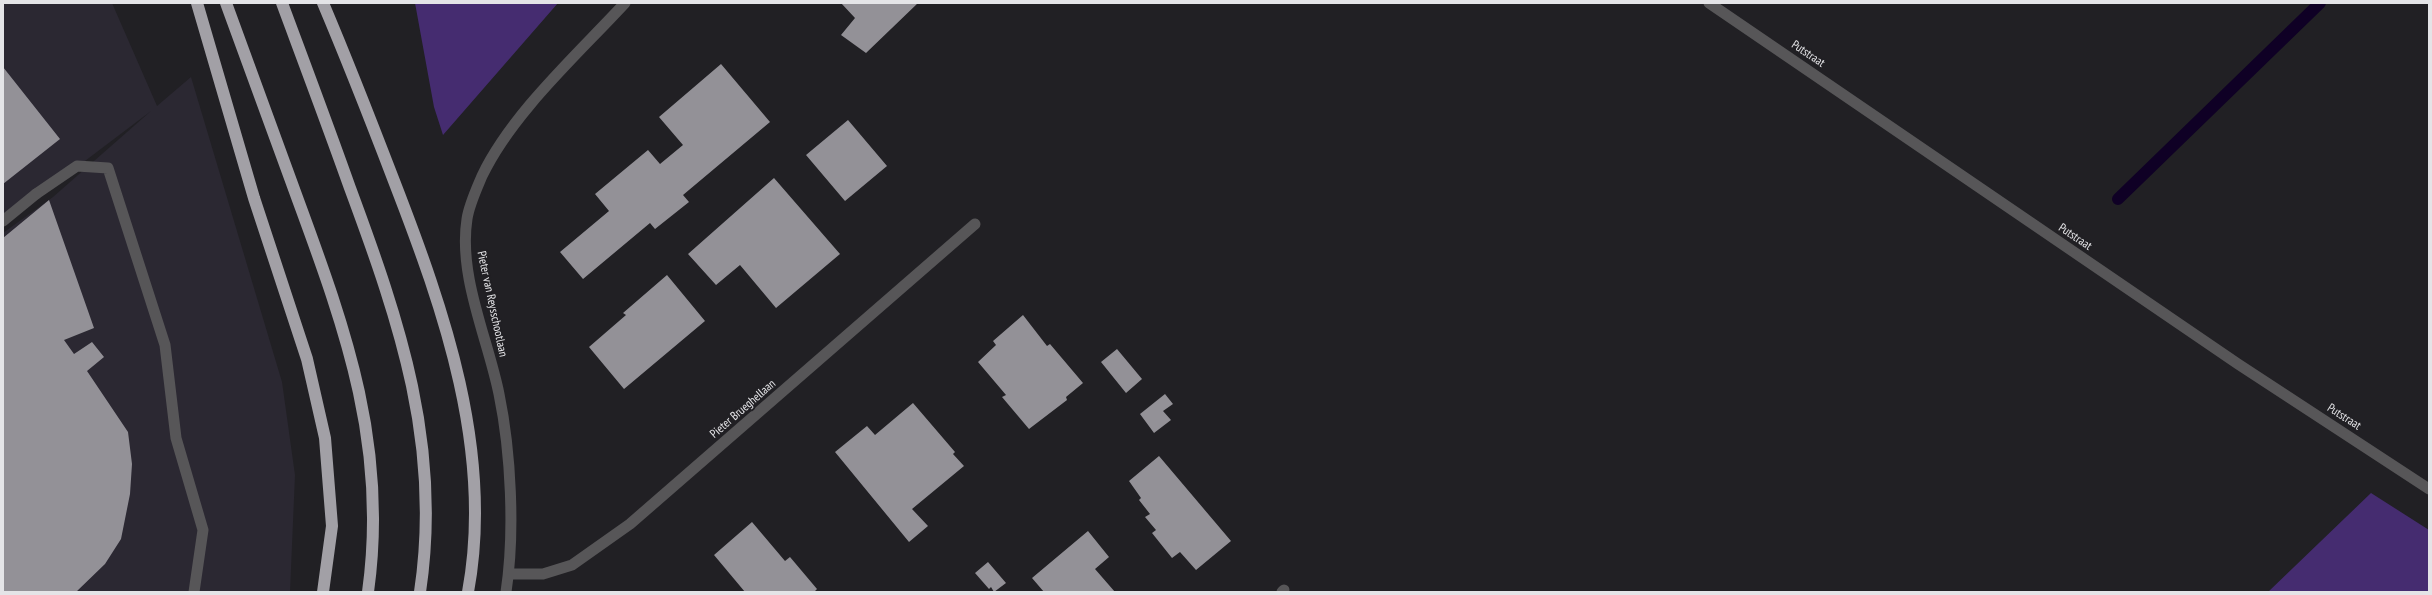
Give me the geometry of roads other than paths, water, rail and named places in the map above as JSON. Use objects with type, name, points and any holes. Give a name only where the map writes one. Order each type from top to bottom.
[{"type":"highway","points":[[197,3],[254,198],[307,359],[325,438],[332,526],[323,592]]},
{"type":"highway","points":[[226,3],[343,324],[365,413],[374,486],[374,551],[368,592]]},
{"type":"highway","points":[[282,3],[395,311],[417,403],[426,479],[426,554],[420,592]]},
{"type":"highway","points":[[323,3],[424,258],[447,331],[467,420],[474,496],[472,573],[468,592]]},
{"type":"street","name":"Pieter van Reysschootlaan","points":[[506,592],[508,574],[510,476],[499,394],[466,258],[467,218],[482,176],[499,146],[531,104],[625,3]]},
{"type":"street","name":"Putstraat","points":[[1709,3],[2238,364],[2429,489]]},
{"type":"street","points":[[3,221],[36,194],[77,166],[108,168],[165,345],[176,438],[203,530],[194,592]]},
{"type":"street","name":"Pieter Brueghellaan","points":[[508,574],[543,574],[572,565],[630,524],[975,224]]},
{"type":"waterway","points":[[2118,199],[2320,3]]}]
